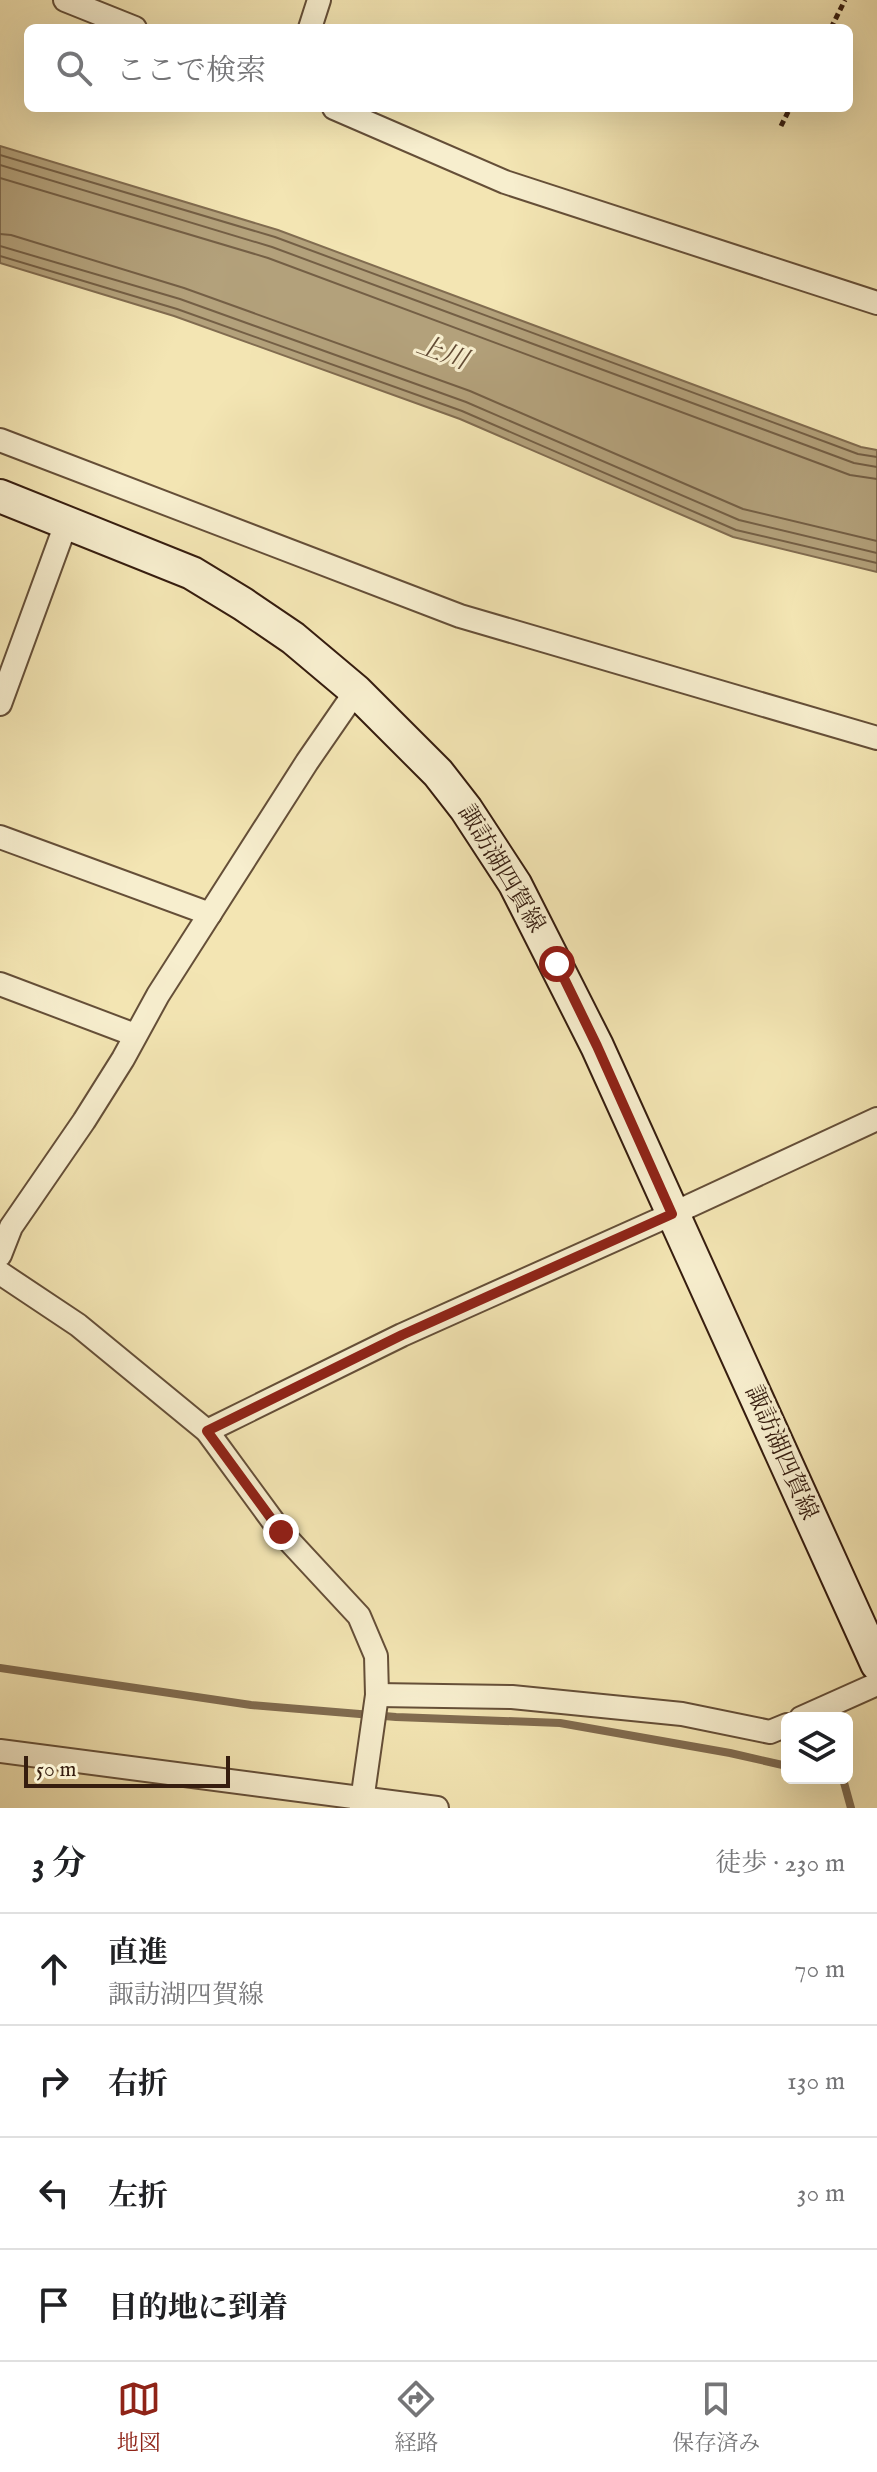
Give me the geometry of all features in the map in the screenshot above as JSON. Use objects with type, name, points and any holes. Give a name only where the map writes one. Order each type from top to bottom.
[{"type":"main road","name":"諏訪湖四賀線","points":[[0,496],[192,573],[293,638],[356,691],[438,773],[466,809],[515,884],[597,1046],[877,1664]]},
{"type":"street","points":[[65,0],[125,24]]},
{"type":"street","points":[[311,24],[319,0]]},
{"type":"street","points":[[343,112],[505,182],[877,303]]},
{"type":"street","points":[[0,440],[460,616],[877,738]]},
{"type":"street","points":[[0,704],[67,521]]},
{"type":"street","points":[[0,1255],[11,1227],[84,1121],[210,914],[315,749],[356,691]]},
{"type":"street","points":[[0,837],[210,914]]},
{"type":"street","points":[[0,984],[135,1035]]},
{"type":"street","points":[[207,1431],[402,1335],[877,1119]]},
{"type":"street","points":[[0,1273],[78,1325],[207,1431],[281,1532],[359,1616],[376,1656],[377,1696],[362,1804]]},
{"type":"street","points":[[814,1712],[877,1684]]},
{"type":"street","points":[[377,1696],[512,1697],[682,1714],[770,1732],[781,1727]]},
{"type":"street","points":[[0,1751],[362,1804],[437,1808]]},
{"type":"path","points":[[833,24],[845,0]]},
{"type":"path","points":[[781,126],[788,112]]},
{"type":"water","name":"上川","points":[[0,146],[278,230],[861,447],[877,450],[877,572],[733,537],[460,419],[174,316],[0,263]]},
{"type":"waterway","points":[[0,1668],[251,1705],[396,1717],[560,1723],[781,1765]]},
{"type":"waterway","points":[[844,1784],[851,1808]]},
{"type":"route","points":[[281,1532],[207,1431],[402,1335],[672,1214],[557,964]]}]
